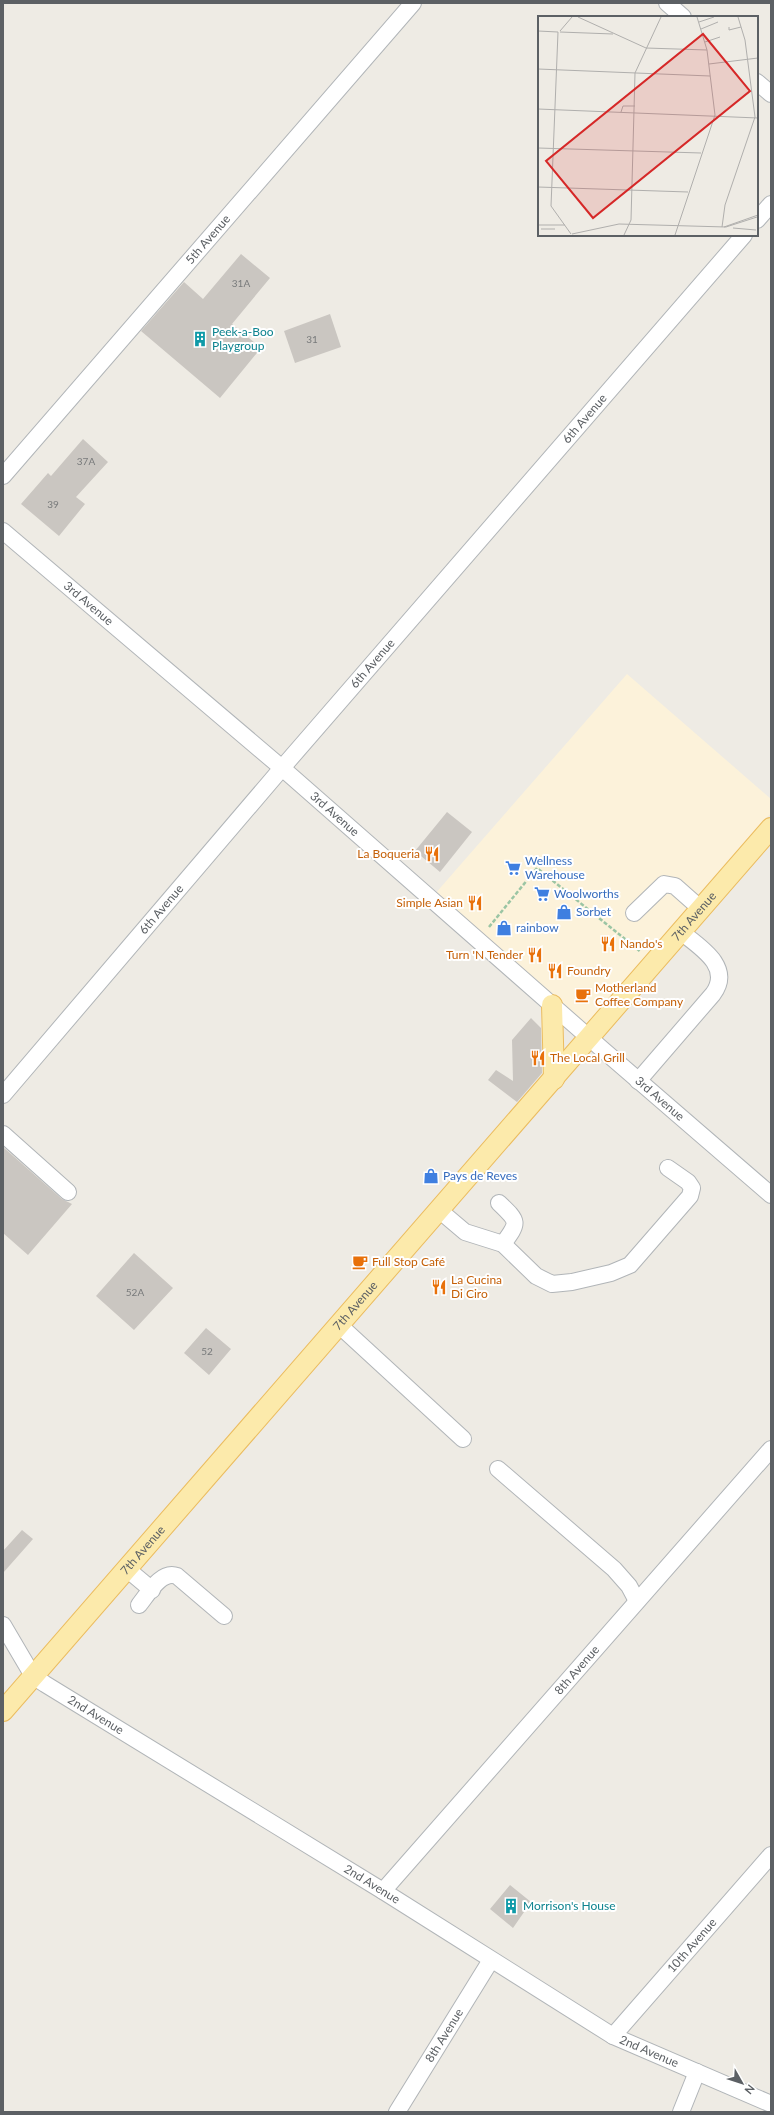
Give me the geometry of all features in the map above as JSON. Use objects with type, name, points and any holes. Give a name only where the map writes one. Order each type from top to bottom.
[{"type":"main road","name":"7th Avenue","points":[[3,1711],[771,828]]},
{"type":"main road","points":[[552,1005],[554,1079]]},
{"type":"street","name":"5th Avenue","points":[[3,476],[413,3]]},
{"type":"street","points":[[667,3],[682,16]]},
{"type":"street","points":[[758,83],[771,94]]},
{"type":"street","points":[[758,219],[771,204]]},
{"type":"street","name":"6th Avenue","points":[[3,1095],[282,768],[743,236]]},
{"type":"street","name":"3rd Avenue","points":[[3,531],[282,768],[638,1081],[771,1195]]},
{"type":"street","points":[[634,913],[664,884],[674,886],[701,909]]},
{"type":"street","points":[[638,1081],[713,994],[718,984],[719,972],[713,960],[681,932]]},
{"type":"street","points":[[3,1134],[68,1192]]},
{"type":"street","points":[[439,1210],[465,1232],[503,1244],[536,1276],[552,1284],[572,1282],[611,1272],[630,1265],[690,1196],[692,1188],[688,1182],[668,1168]]},
{"type":"street","points":[[499,1203],[514,1217],[516,1222],[515,1229],[503,1244]]},
{"type":"street","points":[[339,1325],[463,1439]]},
{"type":"street","name":"8th Avenue","points":[[383,1891],[771,1449]]},
{"type":"street","points":[[498,1469],[614,1569],[625,1582],[637,1601]]},
{"type":"street","points":[[127,1569],[152,1590]]},
{"type":"street","points":[[139,1605],[164,1576],[171,1574],[177,1576],[224,1616]]},
{"type":"street","name":"2nd Avenue","points":[[3,1625],[33,1676],[383,1891],[613,2036],[771,2104]]},
{"type":"street","name":"10th Avenue","points":[[613,2036],[771,1855]]},
{"type":"street","name":"8th Avenue","points":[[397,2112],[491,1960]]},
{"type":"street","points":[[681,2112],[698,2072]]},
{"type":"path","points":[[489,927],[537,868],[645,955]]},
{"type":"shaded area","points":[[627,674],[771,799],[771,813],[588,1029],[434,895]]},
{"type":"building","name":"Peek-a-Boo Playgroup","points":[[241,254],[270,278],[232,324],[261,348],[220,398],[141,331],[184,282],[203,299]]},
{"type":"building","points":[[330,314],[341,347],[295,363],[284,331]]},
{"type":"building","points":[[83,439],[108,462],[76,497],[85,504],[59,536],[21,504],[48,473],[51,476]]},
{"type":"building","points":[[447,812],[472,832],[440,872],[415,851]]},
{"type":"building","points":[[531,1018],[541,1028],[542,1073],[517,1102],[488,1080],[496,1070],[513,1081],[512,1040]]},
{"type":"building","points":[[3,1147],[62,1199],[72,1204],[28,1255],[3,1233]]},
{"type":"building","points":[[134,1253],[173,1288],[134,1330],[96,1296]]},
{"type":"building","points":[[206,1328],[231,1349],[209,1375],[184,1353]]},
{"type":"building","points":[[22,1530],[33,1539],[3,1573],[3,1551]]},
{"type":"building","name":"Morrison's House","points":[[510,1885],[531,1902],[513,1928],[490,1909]]},
{"type":"place","name":"Peek-a-Boo Playgroup","points":[[200,339]]},
{"type":"place","name":"La Boqueria","points":[[432,854]]},
{"type":"place","name":"Wellness Warehouse","points":[[513,868]]},
{"type":"place","name":"Woolworths","points":[[542,894]]},
{"type":"place","name":"Simple Asian","points":[[475,903]]},
{"type":"place","name":"Sorbet","points":[[564,912]]},
{"type":"place","name":"rainbow","points":[[504,928]]},
{"type":"place","name":"Nando's","points":[[608,944]]},
{"type":"place","name":"Turn 'N Tender","points":[[535,955]]},
{"type":"place","name":"Foundry","points":[[555,971]]},
{"type":"place","name":"Motherland Coffee Company","points":[[583,995]]},
{"type":"place","name":"The Local Grill","points":[[538,1058]]},
{"type":"place","name":"Pays de Reves","points":[[431,1176]]},
{"type":"place","name":"Full Stop Café","points":[[360,1262]]},
{"type":"place","name":"La Cucina Di Ciro","points":[[439,1287]]},
{"type":"place","name":"Morrison's House","points":[[511,1906]]}]
